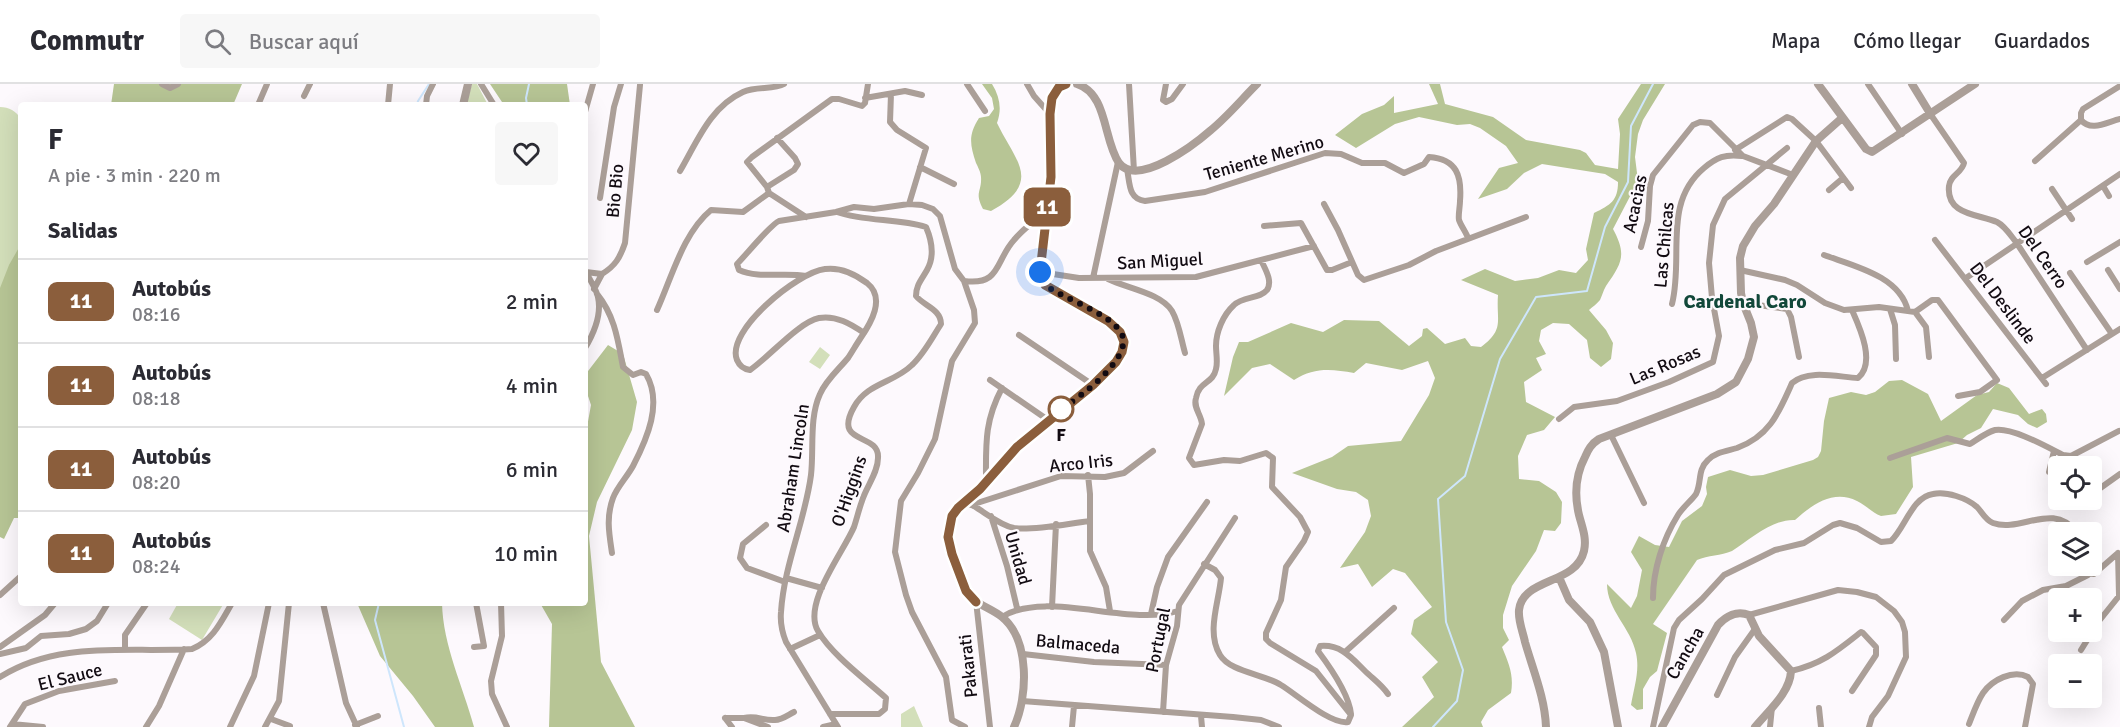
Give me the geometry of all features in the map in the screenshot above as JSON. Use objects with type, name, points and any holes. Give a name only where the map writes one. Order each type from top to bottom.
[{"type":"street","points":[[162,84],[170,88],[178,84]]},
{"type":"street","points":[[259,102],[267,84]]},
{"type":"street","points":[[304,96],[310,84]]},
{"type":"street","points":[[388,102],[390,84]]},
{"type":"street","points":[[426,102],[433,84]]},
{"type":"street","points":[[465,102],[468,84]]},
{"type":"street","points":[[481,84],[492,102]]},
{"type":"street","points":[[588,102],[593,84]]},
{"type":"street","points":[[600,198],[605,183],[614,106],[621,84]]},
{"type":"street","name":"Bio Bio","points":[[596,292],[602,274],[614,267],[625,243],[640,84]]},
{"type":"street","points":[[680,171],[702,131],[716,110],[725,102],[743,92],[759,87],[779,87],[784,84]]},
{"type":"street","points":[[806,217],[768,190],[747,162],[832,99],[862,106],[868,84]]},
{"type":"street","points":[[967,84],[985,111]]},
{"type":"street","points":[[1027,84],[1050,114]]},
{"type":"street","points":[[1014,727],[1022,701],[1023,654],[1018,639],[1002,617],[976,602],[966,591],[960,579],[948,537],[952,516],[968,503],[1004,460],[1048,420],[1093,385],[1116,362],[1122,352],[1124,342],[1120,332],[1108,321],[1045,285],[1040,272],[1051,177],[1050,114],[1054,92],[1066,84]]},
{"type":"street","points":[[1077,84],[1087,88],[1096,101],[1118,162],[1093,278]]},
{"type":"street","points":[[1129,84],[1131,170]]},
{"type":"street","points":[[1166,84],[1164,102],[1173,99],[1183,84]]},
{"type":"street","points":[[1118,162],[1131,170],[1144,171],[1181,153],[1211,130],[1257,84]]},
{"type":"street","points":[[1818,84],[1866,149],[1872,152],[1975,84]]},
{"type":"street","points":[[1868,84],[1902,134]]},
{"type":"street","name":"Del Cerro","points":[[1912,84],[1964,163],[1961,171],[1952,178],[1949,185],[1952,200],[1963,213],[2001,225],[2016,242],[2087,350]]},
{"type":"street","points":[[2120,86],[2084,110],[2081,113],[2081,120],[2091,127],[2120,119]]},
{"type":"street","points":[[865,98],[905,91],[922,95]]},
{"type":"street","points":[[891,94],[890,122],[897,130],[926,148],[909,204]]},
{"type":"street","points":[[1793,175],[1743,156],[1735,150],[1787,117],[1816,141],[1851,188]]},
{"type":"street","points":[[1546,727],[1543,702],[1523,634],[1519,610],[1526,596],[1575,567],[1584,552],[1584,529],[1579,515],[1576,490],[1580,467],[1594,442],[1717,394],[1736,382],[1753,345],[1753,330],[1743,303],[1740,270],[1743,246],[1747,236],[1774,204],[1816,141],[1842,118]]},
{"type":"street","points":[[2035,161],[2081,120]]},
{"type":"street","name":"Acacias","points":[[1641,247],[1648,221],[1653,175],[1694,125],[1700,122],[1710,123],[1735,150]]},
{"type":"street","points":[[657,310],[681,253],[699,220],[711,210],[743,212],[797,167],[797,161],[777,138]]},
{"type":"street","points":[[1766,165],[1787,148]]},
{"type":"street","name":"Teniente Merino","points":[[1131,170],[1132,194],[1137,199],[1145,201],[1204,192],[1325,153],[1341,154],[1362,163],[1385,163],[1404,173],[1424,164],[1429,158],[1435,158],[1449,162],[1458,173],[1460,180],[1459,220],[1468,238]]},
{"type":"street","name":"Las Chilcas","points":[[1672,304],[1676,289],[1680,204],[1686,188],[1694,177],[1714,160],[1729,154],[1743,156]]},
{"type":"street","name":"Las Rosas","points":[[1559,419],[1574,407],[1617,401],[1669,382],[1713,362],[1719,336],[1709,263],[1713,225],[1725,199],[1766,165]]},
{"type":"street","points":[[920,167],[954,184]]},
{"type":"street","points":[[1966,278],[2016,242],[2120,174]]},
{"type":"street","points":[[1829,190],[1843,178]]},
{"type":"street","points":[[2103,186],[2109,196]]},
{"type":"street","points":[[2052,189],[2072,219]]},
{"type":"street","points":[[806,276],[785,273],[753,274],[744,272],[737,267],[737,264],[772,224],[854,207],[874,208],[909,204],[933,209],[940,216],[955,269],[964,281],[974,310],[975,322],[952,361],[935,439],[901,501],[895,552],[912,612],[946,677],[952,720],[965,727]]},
{"type":"street","points":[[1324,204],[1358,275],[1364,279],[1409,265],[1436,251],[1526,217]]},
{"type":"street","points":[[964,281],[976,283],[989,279],[998,269],[1012,242],[1047,211]]},
{"type":"street","name":"O'Higgins","points":[[820,635],[814,623],[814,606],[854,527],[878,459],[875,447],[871,443],[855,437],[849,431],[848,421],[854,405],[870,388],[902,374],[913,365],[941,324],[938,313],[921,303],[916,296],[918,283],[929,268],[933,246],[926,227],[850,217],[836,212]]},
{"type":"street","points":[[1264,226],[1301,223],[1327,270],[1352,262]]},
{"type":"street","name":"Del Deslinde","points":[[1935,240],[2044,381],[2087,350]]},
{"type":"street","points":[[2088,262],[2120,242]]},
{"type":"street","name":"San Miguel","points":[[1040,272],[1062,277],[1106,279],[1196,277],[1314,246]]},
{"type":"street","points":[[1824,255],[1889,283],[1902,295],[1911,312],[1926,327],[1929,357]]},
{"type":"street","points":[[1261,260],[1269,278],[1268,288],[1258,296],[1245,297],[1235,303],[1228,311],[1217,334],[1217,361],[1214,374],[1211,380],[1201,385],[1195,398],[1195,406],[1203,424],[1190,458],[1194,465],[1224,460],[1240,461],[1266,453],[1273,458],[1272,487],[1300,516],[1308,532],[1286,567],[1281,600],[1266,633],[1266,639],[1316,671],[1351,715]]},
{"type":"street","name":"Abraham Lincoln","points":[[806,276],[821,270],[836,269],[858,277],[872,287],[877,298],[877,304],[864,333],[820,394],[814,422],[811,474],[803,516],[785,580],[780,621],[783,636],[790,649],[837,726]]},
{"type":"street","points":[[1740,270],[1785,280],[1825,303],[1844,310],[1870,307],[1911,312],[1932,300],[1938,300],[1997,380],[1980,392],[1958,396]]},
{"type":"street","points":[[2108,270],[2120,289]]},
{"type":"street","points":[[588,272],[602,274]]},
{"type":"street","points":[[2070,273],[2112,334]]},
{"type":"street","points":[[806,276],[792,284],[756,315],[741,333],[735,354],[738,364],[750,370],[795,333],[818,318],[833,318],[850,324],[864,333]]},
{"type":"street","points":[[588,277],[614,321],[623,367],[633,375],[641,372],[649,380],[654,413],[633,466],[614,496],[608,519],[612,553]]},
{"type":"street","points":[[1106,279],[1156,297],[1166,304],[1174,316],[1185,353]]},
{"type":"street","points":[[588,341],[596,324],[599,308],[596,292]]},
{"type":"street","points":[[1743,303],[1787,309],[1791,317],[1799,357]]},
{"type":"street","points":[[1890,309],[1895,325],[1896,360]]},
{"type":"street","points":[[1653,598],[1658,561],[1667,536],[1677,516],[1695,495],[1699,485],[1700,470],[1706,462],[1762,434],[1771,425],[1792,383],[1797,379],[1811,375],[1858,378],[1865,371],[1866,351],[1858,322],[1852,310]]},
{"type":"street","points":[[2087,350],[2120,329]]},
{"type":"street","points":[[1019,335],[1093,385]]},
{"type":"street","points":[[990,380],[1048,420]]},
{"type":"street","points":[[986,482],[986,429],[1002,388]]},
{"type":"street","points":[[1890,458],[1947,438],[1970,444],[1992,431],[1999,430],[2010,431],[2062,455],[2071,456],[2119,429]]},
{"type":"street","points":[[1611,435],[1644,503]]},
{"type":"street","name":"Arco Iris","points":[[968,503],[1061,476],[1105,477],[1124,473],[1153,451]]},
{"type":"street","points":[[2053,456],[2054,451]]},
{"type":"street","points":[[2102,487],[2120,474]]},
{"type":"street","points":[[1088,475],[1090,550],[1106,587],[1110,611]]},
{"type":"street","points":[[1653,727],[1671,637],[1679,620],[1724,575],[1775,550],[1804,543],[1840,523],[1857,528],[1881,542],[1891,541],[1915,506],[1924,497],[1932,494],[1950,495],[1968,501],[1994,523],[2048,518],[2065,522]]},
{"type":"street","points":[[1151,614],[1157,587],[1168,557],[1207,502]]},
{"type":"street","points":[[968,503],[1012,528],[1026,529],[1090,521]]},
{"type":"street","name":"Unidad","points":[[991,516],[1017,608]]},
{"type":"street","name":"Portugal","points":[[1163,712],[1166,666],[1182,599],[1235,518]]},
{"type":"street","points":[[1052,607],[1056,524]]},
{"type":"street","points":[[766,525],[743,544],[740,558],[747,568],[785,580],[822,588]]},
{"type":"street","points":[[2102,568],[2119,552]]},
{"type":"street","points":[[2081,650],[2099,621],[2120,596],[2119,552]]},
{"type":"street","points":[[1204,564],[1215,570],[1221,578],[1214,632],[1217,648],[1226,662],[1239,669],[1271,679],[1336,721],[1344,723],[1348,722],[1351,715],[1350,706],[1318,648],[1322,645],[1345,652],[1381,684],[1388,694]]},
{"type":"street","points":[[2004,620],[2022,601],[2043,590],[2066,585],[2086,576]]},
{"type":"street","points":[[1559,578],[1569,600],[1590,622],[1604,652],[1618,727]]},
{"type":"street","points":[[0,596],[18,579]]},
{"type":"street","points":[[1755,727],[1787,686],[1791,670],[1764,642],[1749,615],[1838,590],[1876,597],[1894,611],[1902,622],[1905,632],[1906,657],[1888,696],[1881,708],[1874,714],[1869,727]]},
{"type":"street","name":"Pakarati","points":[[976,602],[990,727]]},
{"type":"street","points":[[0,646],[45,615],[52,606]]},
{"type":"street","points":[[0,654],[26,648],[41,636],[69,634],[86,629],[97,621],[106,606]]},
{"type":"street","points":[[124,648],[125,635],[145,606]]},
{"type":"street","points":[[0,677],[21,664],[84,651],[124,648],[192,649],[202,645],[214,634],[230,606]]},
{"type":"street","points":[[230,727],[254,676],[268,606]]},
{"type":"street","points":[[265,727],[279,701],[289,606]]},
{"type":"street","points":[[324,606],[346,703],[356,726],[378,716]]},
{"type":"street","points":[[474,647],[484,646],[477,606]]},
{"type":"street","points":[[501,606],[502,636],[491,681],[492,694],[507,727]]},
{"type":"street","points":[[1002,617],[1017,608],[1052,607],[1110,611],[1127,615],[1178,611]]},
{"type":"street","points":[[1345,652],[1394,608]]},
{"type":"street","name":"Cancha","points":[[1662,727],[1718,625],[1736,613],[1749,615]]},
{"type":"street","points":[[1717,695],[1735,657],[1755,629]]},
{"type":"street","points":[[1791,670],[1810,666],[1826,659],[1861,632],[1876,647],[1876,656],[1852,691]]},
{"type":"street","points":[[790,649],[820,635],[886,698],[885,709],[879,714],[830,714]]},
{"type":"street","points":[[146,727],[159,706],[184,649]]},
{"type":"street","name":"Balmaceda","points":[[1023,654],[1094,662],[1166,666]]},
{"type":"street","points":[[1969,723],[1984,691],[2010,674],[2016,673],[2028,677],[2033,684],[2025,727]]},
{"type":"street","name":"El Sauce","points":[[11,726],[26,704],[59,691],[115,681]]},
{"type":"street","points":[[1022,701],[1261,720],[1279,727]]},
{"type":"street","points":[[1072,727],[1074,706]]},
{"type":"street","points":[[1770,727],[1773,706]]},
{"type":"street","points":[[1819,708],[1821,727]]},
{"type":"street","points":[[732,727],[725,718],[755,716],[772,721],[794,712]]},
{"type":"street","points":[[1202,716],[1202,727]]},
{"type":"street","points":[[744,718],[768,727]]},
{"type":"street","points":[[271,719],[290,726]]},
{"type":"street","points":[[11,726],[43,727]]},
{"type":"street","points":[[823,727],[837,726]]},
{"type":"green space","points":[[114,84],[242,84],[234,102],[111,102]]},
{"type":"green space","points":[[472,84],[477,84],[486,102],[467,102]]},
{"type":"green space","points":[[490,84],[567,84],[570,102],[502,102]]},
{"type":"green space","points":[[982,84],[992,84],[997,94],[1000,108],[997,123],[1021,170],[1021,180],[1017,190],[991,211],[983,209],[979,199],[981,175],[971,145],[973,130],[979,118],[989,116],[994,109],[992,98]]},
{"type":"green space","points":[[1429,84],[1440,84],[1445,104],[1493,117],[1526,140],[1580,150],[1586,153],[1595,165],[1618,169],[1620,134],[1618,119],[1641,84],[1665,84],[1643,120],[1638,134],[1635,157],[1638,181],[1613,229],[1621,252],[1619,265],[1600,300],[1589,310],[1606,330],[1613,343],[1611,359],[1601,367],[1590,358],[1587,340],[1569,324],[1553,323],[1541,330],[1539,341],[1546,354],[1536,358],[1542,370],[1524,382],[1526,402],[1555,417],[1544,430],[1527,435],[1518,456],[1519,479],[1539,481],[1556,492],[1562,502],[1561,523],[1555,531],[1544,530],[1536,551],[1512,586],[1503,615],[1503,628],[1509,640],[1502,647],[1509,664],[1511,693],[1488,710],[1481,722],[1483,727],[1402,727],[1434,697],[1422,677],[1438,662],[1411,634],[1414,620],[1432,607],[1405,573],[1393,569],[1372,587],[1358,564],[1340,568],[1365,532],[1371,516],[1368,500],[1356,492],[1337,489],[1292,473],[1332,457],[1348,446],[1401,441],[1429,395],[1435,378],[1428,361],[1402,370],[1366,363],[1354,373],[1323,370],[1294,380],[1270,364],[1252,368],[1224,396],[1239,342],[1248,342],[1291,323],[1323,332],[1344,320],[1379,321],[1409,346],[1422,336],[1423,329],[1427,328],[1445,344],[1465,338],[1471,346],[1481,347],[1494,335],[1498,324],[1498,295],[1461,280],[1485,269],[1515,281],[1538,278],[1559,270],[1576,273],[1588,260],[1586,249],[1594,213],[1612,202],[1618,188],[1618,182],[1605,174],[1542,164],[1524,173],[1507,189],[1478,199],[1499,168],[1518,163],[1506,146],[1480,128],[1470,124],[1457,125],[1419,117],[1395,124],[1356,148],[1335,135],[1362,114],[1384,105],[1394,96],[1394,113],[1438,104]]},
{"type":"green space","points":[[0,107],[12,110],[18,115],[18,509],[0,532]]},
{"type":"green space","points":[[18,249],[18,518],[14,518],[4,539],[0,537],[0,288]]},
{"type":"green space","points":[[608,345],[623,354],[637,402],[632,430],[597,502],[589,536],[601,662],[635,727],[549,727],[552,624],[542,606],[588,606],[588,422],[591,405],[588,396],[588,371]]},
{"type":"green space","points":[[820,347],[830,355],[820,369],[809,362]]},
{"type":"green space","points":[[1902,380],[1928,394],[1941,421],[1977,395],[1989,392],[1997,383],[2009,388],[2029,414],[2042,409],[2046,414],[2047,422],[2037,428],[2018,415],[1993,409],[1981,428],[1958,443],[1911,457],[1913,487],[1896,514],[1881,516],[1857,501],[1840,497],[1831,498],[1816,504],[1795,520],[1770,526],[1732,551],[1697,560],[1653,624],[1667,633],[1657,671],[1650,677],[1643,689],[1643,709],[1637,710],[1631,705],[1637,673],[1636,653],[1611,602],[1607,584],[1631,608],[1637,596],[1642,570],[1631,552],[1639,536],[1655,545],[1669,547],[1682,521],[1702,506],[1707,494],[1708,477],[1730,470],[1751,476],[1763,475],[1813,460],[1821,451],[1829,398],[1851,392],[1866,395],[1875,392],[1889,381]]},
{"type":"green space","points":[[176,606],[222,606],[202,640],[169,619]]},
{"type":"green space","points":[[358,606],[442,606],[446,635],[474,727],[435,727],[380,656]]},
{"type":"green space","points":[[914,706],[923,727],[901,727],[901,714]]},
{"type":"waterway","points":[[418,102],[429,84]]},
{"type":"waterway","points":[[527,102],[529,84]]},
{"type":"waterway","points":[[1433,727],[1457,701],[1463,670],[1446,622],[1438,499],[1465,476],[1500,359],[1536,297],[1587,291],[1605,227],[1628,182],[1631,126],[1653,84]]},
{"type":"waterway","points":[[378,606],[375,620],[404,727]]},
{"type":"bus line","name":"11","points":[[976,602],[966,591],[960,579],[952,554],[948,537],[952,516],[980,489],[1017,447],[1093,385],[1116,362],[1122,352],[1124,342],[1120,332],[1108,321],[1051,290],[1042,281],[1040,272],[1051,177],[1050,114],[1054,92],[1066,84]]},
{"type":"place","name":"F","points":[[1061,409]]},
{"type":"district","name":"Cardenal Caro","points":[[1745,301]]},
{"type":"route","points":[[1040,272],[1045,285],[1108,321],[1120,332],[1124,342],[1122,352],[1116,362],[1093,385],[1061,409]]}]
